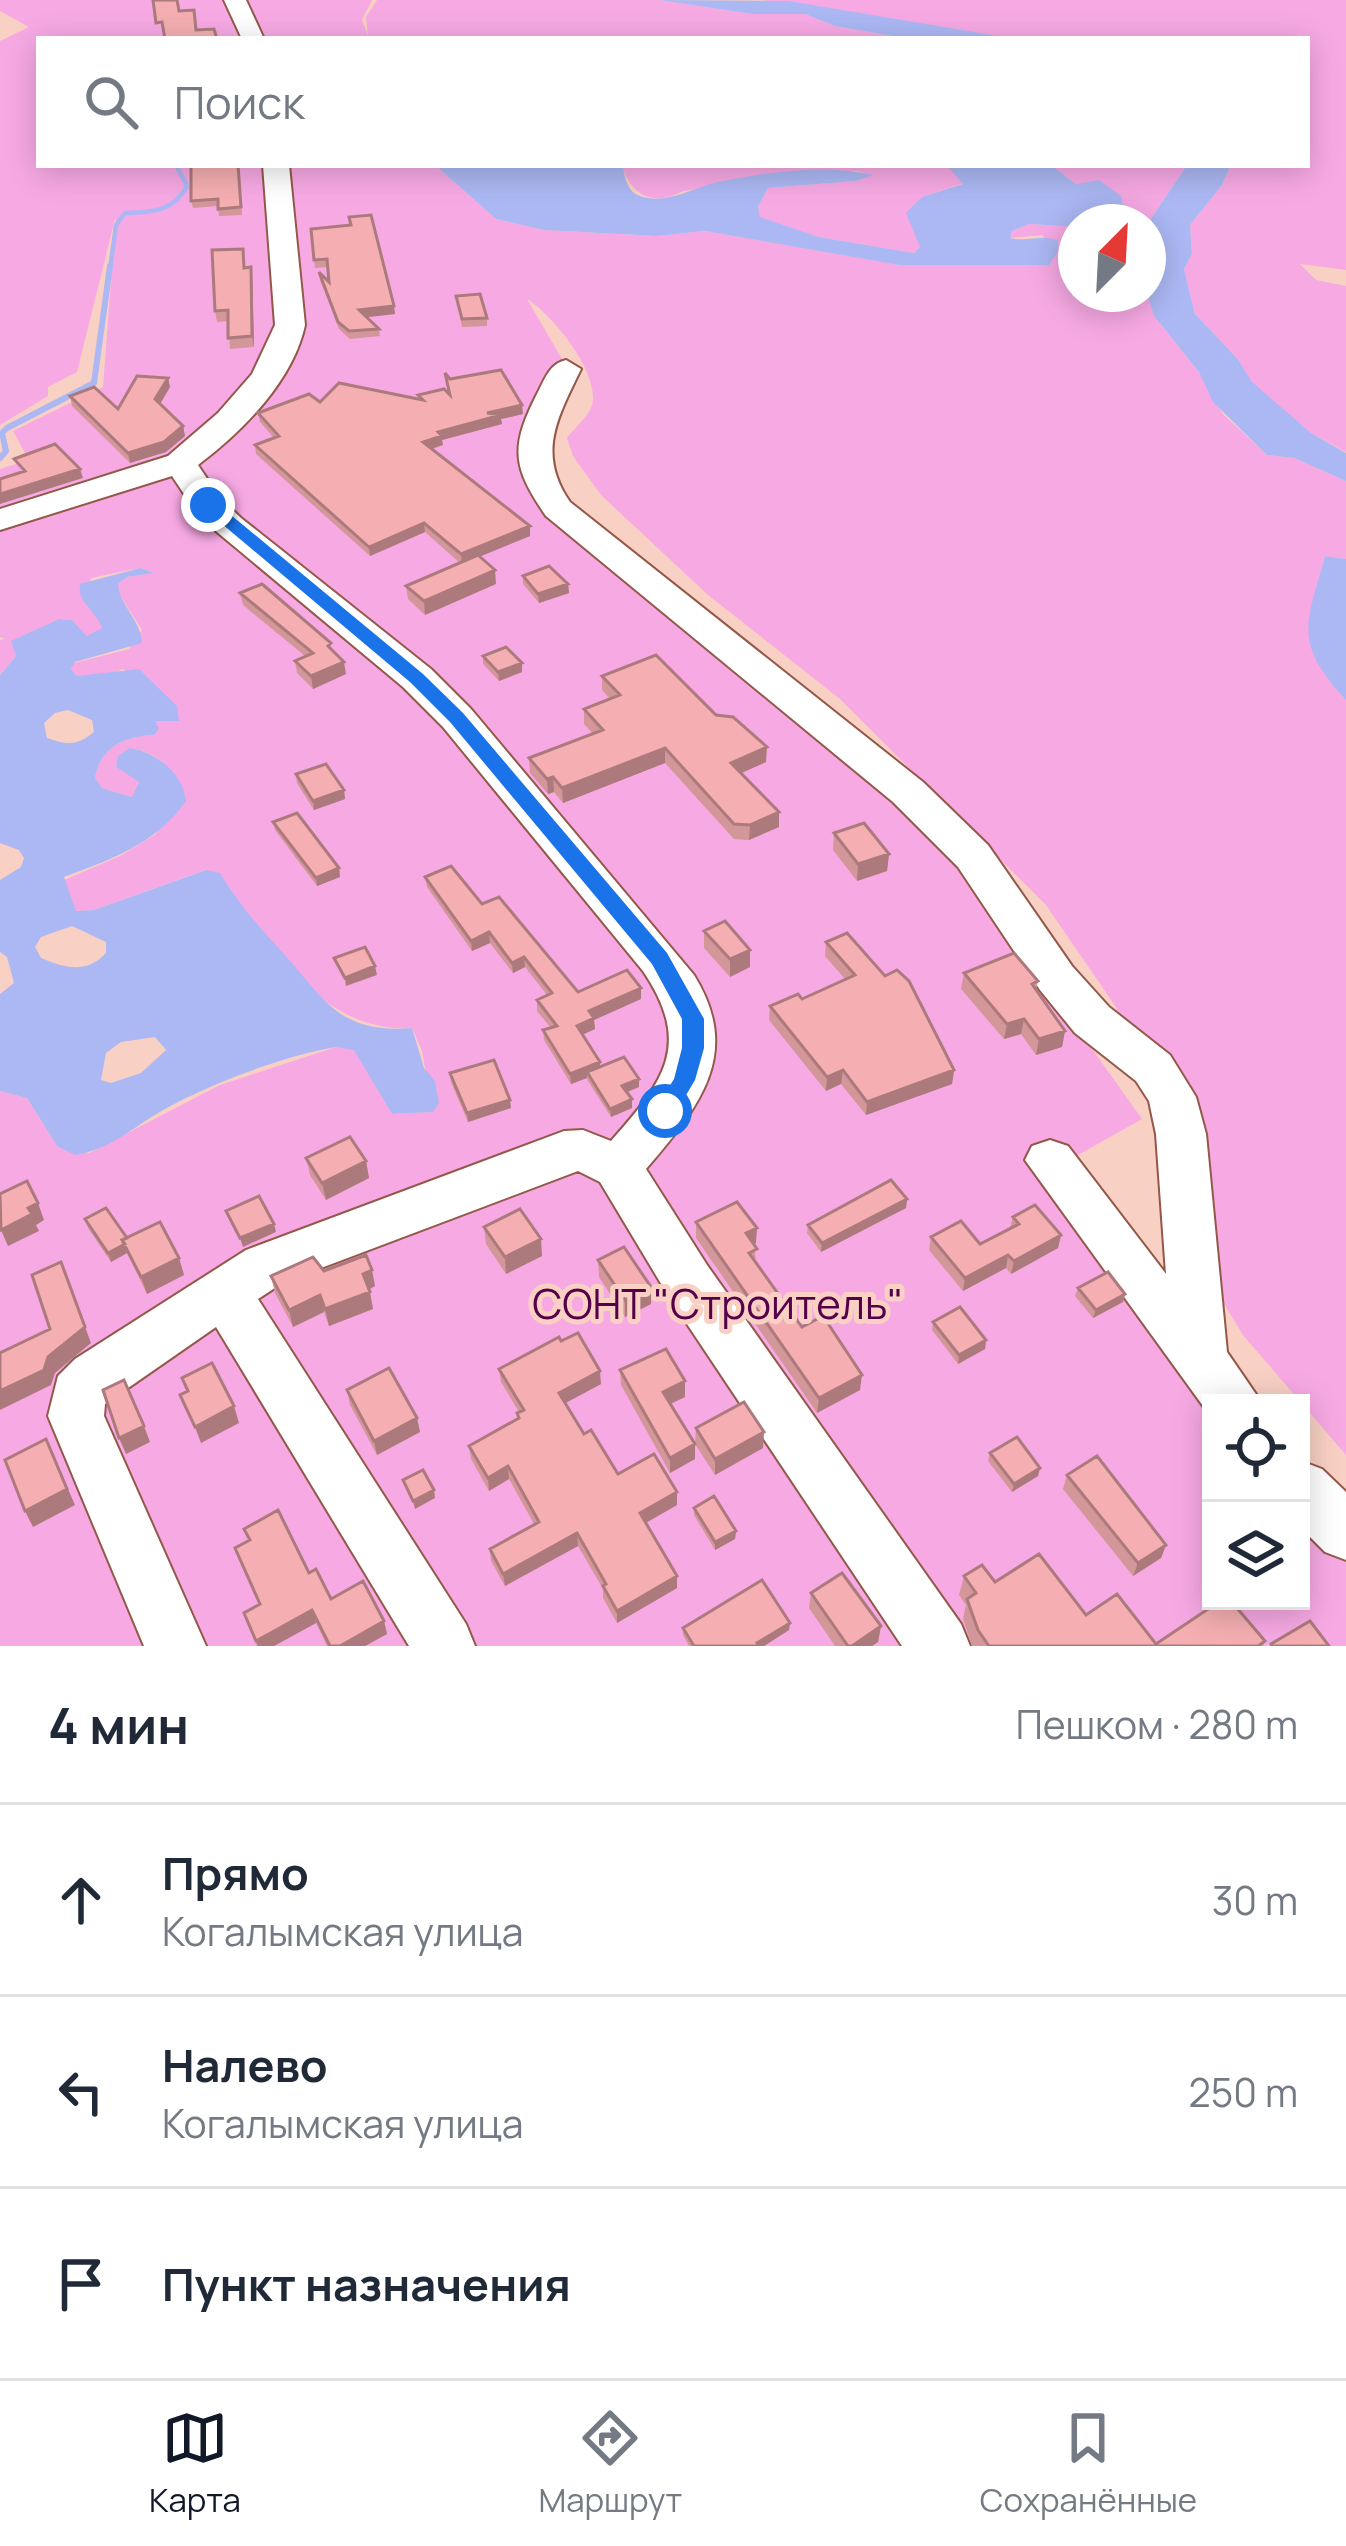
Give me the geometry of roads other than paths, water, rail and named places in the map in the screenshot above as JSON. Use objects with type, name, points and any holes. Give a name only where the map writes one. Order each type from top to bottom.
[{"type":"street","points":[[235,0],[252,36]]},
{"type":"street","points":[[0,520],[180,463],[210,440],[286,346],[290,325],[276,168]]},
{"type":"street","points":[[566,369],[530,446],[531,465],[558,509],[908,792],[974,856],[1080,1006],[1153,1067],[1172,1097],[1181,1134],[1200,1360]]},
{"type":"street","points":[[180,463],[229,525],[417,678],[457,718],[659,959],[683,996],[693,1034],[684,1080],[618,1167]]},
{"type":"street","points":[[175,1646],[76,1416],[78,1394],[95,1377],[224,1290],[329,1238],[564,1150],[583,1150],[618,1167],[688,1281],[939,1646]]},
{"type":"street","points":[[1050,1160],[1227,1394]]},
{"type":"street","points":[[224,1290],[444,1646]]},
{"type":"street","points":[[1310,1497],[1346,1532]]},
{"type":"water","points":[[659,0],[788,1],[998,36],[893,36],[835,26],[805,14],[752,14]]},
{"type":"water","points":[[438,168],[623,168],[632,191],[650,198],[778,172],[836,170],[873,175],[856,181],[768,188],[758,207],[760,217],[819,237],[914,253],[920,247],[906,213],[922,197],[963,184],[949,168],[1055,168],[1076,184],[1099,180],[1121,196],[1123,204],[1058,204],[1058,226],[1029,224],[1012,231],[1010,238],[1057,240],[1058,252],[1049,265],[899,265],[705,231],[657,236],[544,230],[496,219]]},
{"type":"water","points":[[1185,168],[1230,168],[1190,225],[1192,254],[1184,269],[1195,314],[1238,359],[1251,381],[1311,433],[1346,453],[1346,481],[1294,458],[1267,455],[1213,402],[1199,372],[1153,312],[1166,312],[1166,204],[1161,204]]},
{"type":"water","points":[[1325,556],[1346,559],[1346,700],[1317,662],[1308,631]]},
{"type":"water","points":[[140,568],[155,573],[127,577],[118,584],[142,643],[75,662],[71,669],[77,676],[139,669],[177,706],[179,721],[155,721],[159,729],[154,735],[116,745],[103,758],[95,778],[102,788],[132,797],[139,782],[116,767],[118,756],[130,748],[140,750],[174,773],[186,801],[146,839],[64,877],[76,911],[94,910],[206,870],[220,873],[257,924],[336,1010],[367,1025],[412,1028],[424,1068],[435,1081],[439,1103],[433,1112],[392,1114],[354,1050],[336,1047],[215,1085],[106,1145],[75,1155],[57,1146],[27,1098],[0,1091],[0,994],[14,983],[7,957],[0,952],[0,880],[21,867],[24,858],[19,850],[0,843],[0,675],[16,656],[11,641],[59,619],[72,620],[87,636],[102,628],[81,597],[80,584]],"holes":[[[68,710],[92,720],[94,732],[72,743],[47,738],[44,723]],[[72,926],[106,942],[106,953],[83,966],[58,964],[41,958],[35,947],[41,937]],[[155,1037],[166,1050],[141,1073],[111,1083],[101,1080],[106,1053],[121,1042]]]},
{"type":"waterway","points":[[110,269],[116,225],[125,213],[153,211],[181,195],[187,186],[178,168]]},
{"type":"waterway","points":[[0,458],[6,451],[2,433],[7,428],[94,383],[110,266]]},
{"type":"park label","name":"СОНТ \"Строитель\"","points":[[718,1303]]}]
